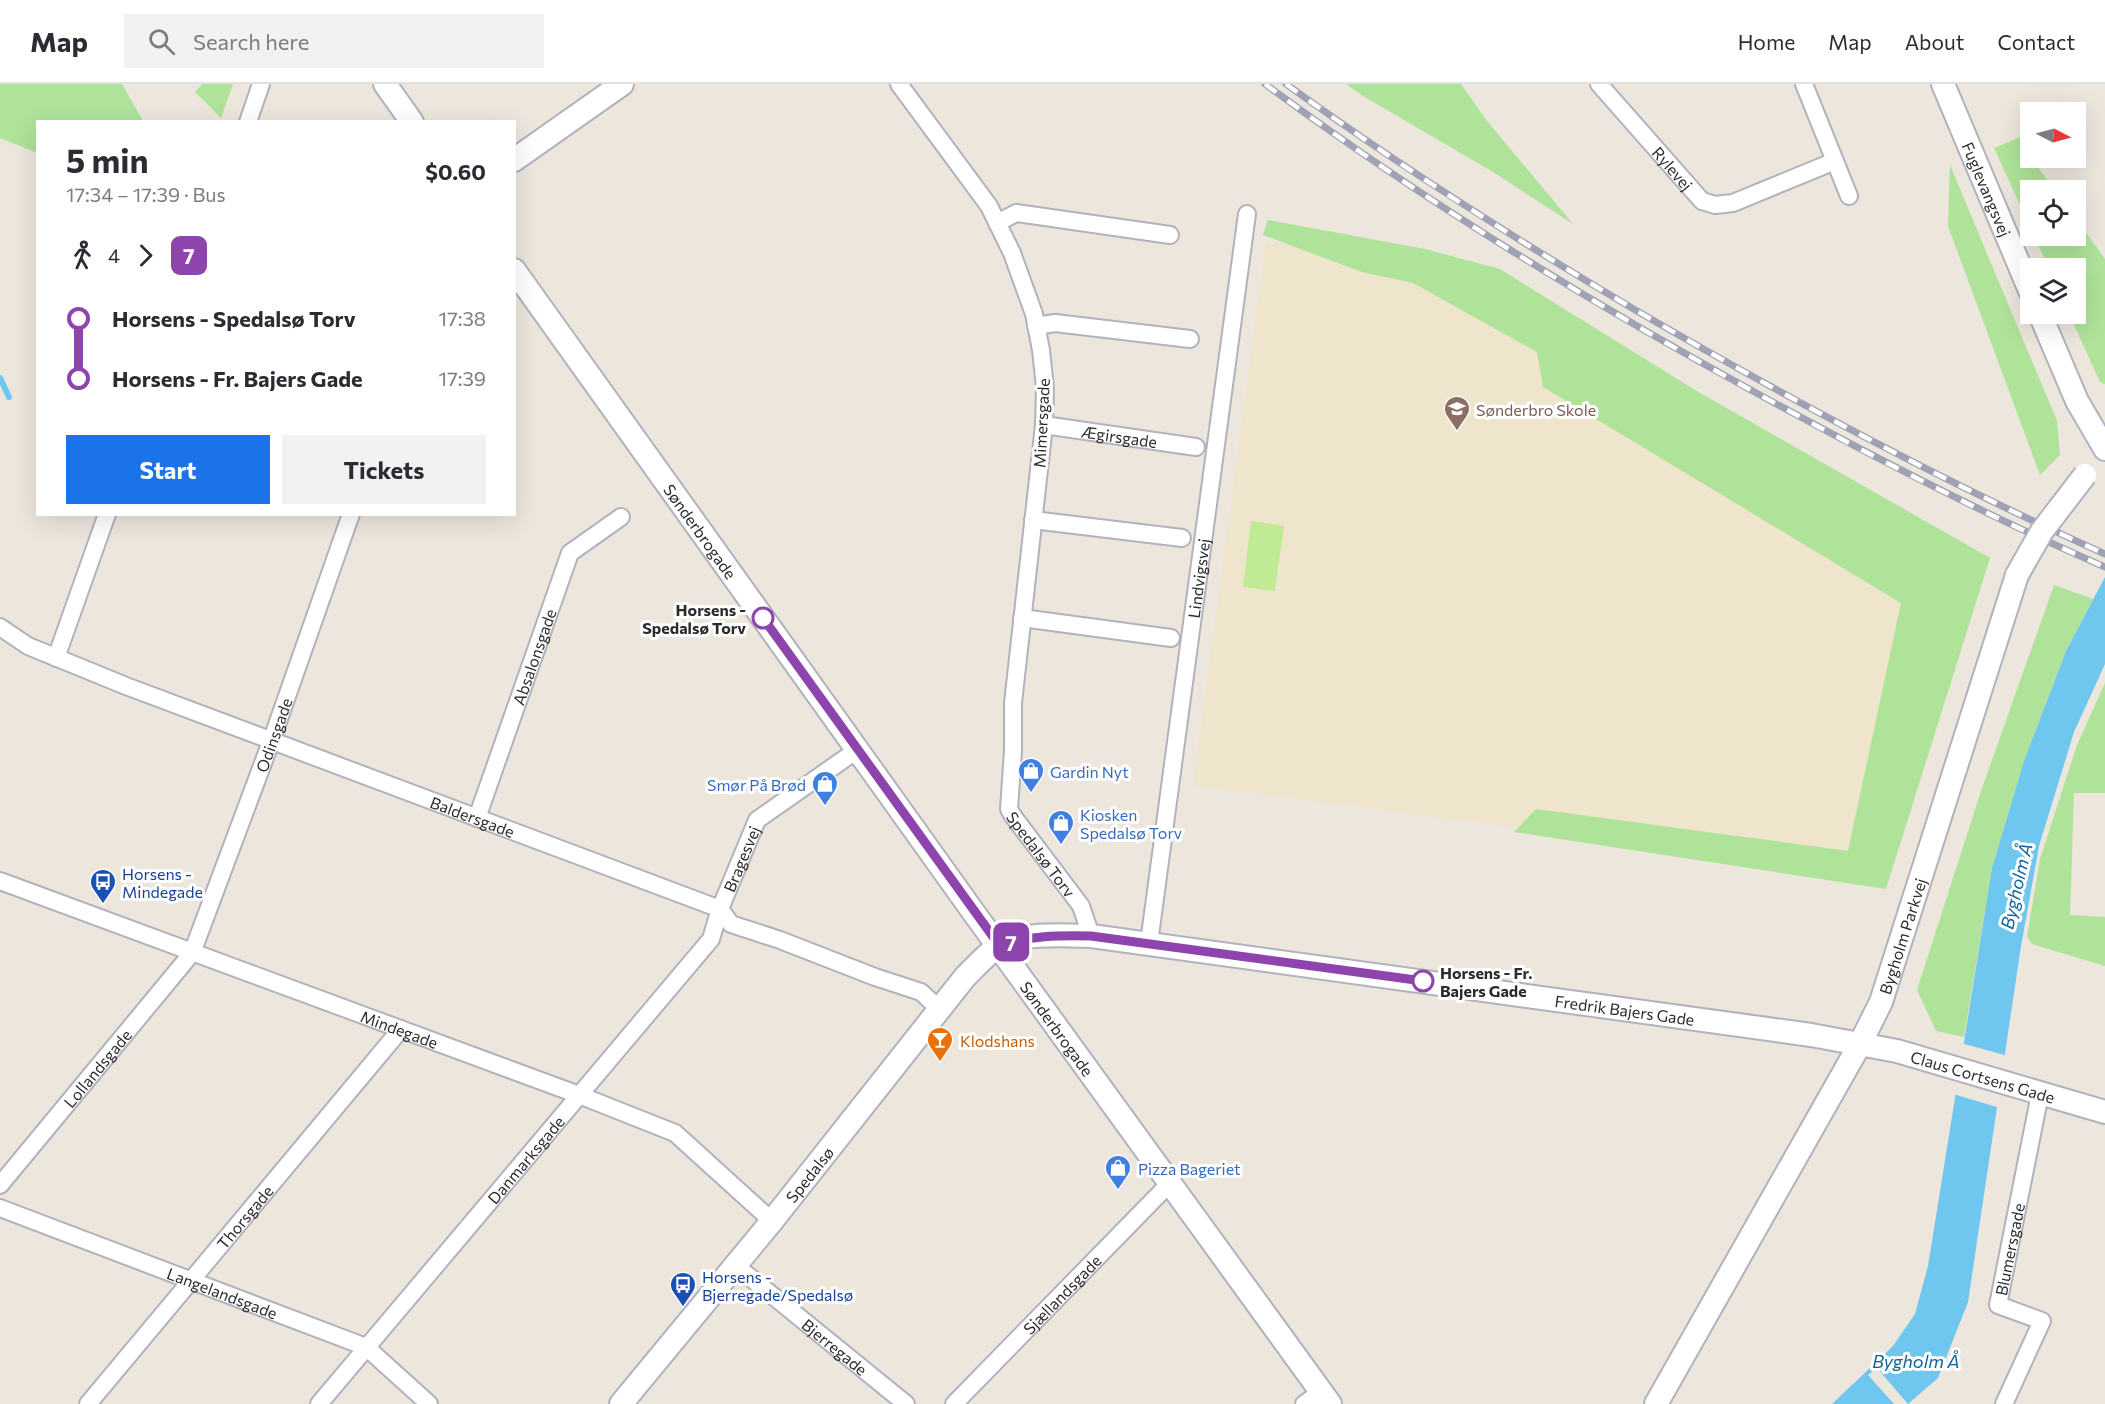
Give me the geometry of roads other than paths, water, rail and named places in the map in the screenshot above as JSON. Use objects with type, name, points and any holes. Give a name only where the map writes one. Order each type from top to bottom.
[{"type":"street","points":[[249,120],[261,84]]},
{"type":"street","points":[[386,84],[411,120]]},
{"type":"street","points":[[516,159],[622,84]]},
{"type":"street","name":"Mimersgade","points":[[899,84],[988,206],[1012,253],[1036,326],[1041,351],[1045,388],[1044,425],[1013,703],[1012,731]]},
{"type":"street","name":"Rylevej","points":[[1599,84],[1702,201],[1715,205],[1733,203],[1835,161]]},
{"type":"street","points":[[1804,84],[1849,196]]},
{"type":"street","name":"Fuglevangsvej","points":[[1943,84],[2020,267]]},
{"type":"street","points":[[997,223],[1016,213],[1170,235]]},
{"type":"street","name":"Lindvigsvej","points":[[1149,943],[1247,214]]},
{"type":"street","name":"Sønderbrogade","points":[[516,273],[1170,1183],[1318,1400]]},
{"type":"street","points":[[1036,326],[1055,323],[1190,339]]},
{"type":"street","points":[[2044,324],[2077,401],[2105,450]]},
{"type":"street","name":"Ægirsgade","points":[[1044,425],[1196,447]]},
{"type":"street","name":"Bygholm Parkvej","points":[[1656,1404],[1860,1044],[1881,1002],[2017,575],[2042,531],[2085,475],[2105,455]]},
{"type":"street","points":[[56,658],[106,516]]},
{"type":"street","name":"Odinsgade","points":[[192,953],[272,739],[350,516]]},
{"type":"street","name":"Absalonsgade","points":[[477,818],[570,553],[621,517]]},
{"type":"street","points":[[1033,520],[1182,538]]},
{"type":"street","points":[[1022,618],[1171,638]]},
{"type":"street","name":"Baldersgade","points":[[0,627],[28,646],[56,658],[720,909],[731,924],[921,992],[939,1009]]},
{"type":"street","name":"Spedalsø Torv","points":[[1012,731],[1010,809],[1081,906],[1091,936]]},
{"type":"street","name":"Bragesvej","points":[[720,909],[757,820],[857,750]]},
{"type":"street","name":"Mindegade","points":[[0,881],[579,1095],[675,1133],[772,1221]]},
{"type":"street","name":"Danmarksgade","points":[[319,1404],[711,939],[720,909]]},
{"type":"street","name":"Fredrik Bajers Gade","points":[[999,945],[1052,934],[1091,936],[1801,1033],[1860,1044]]},
{"type":"street","name":"Spedalsø","points":[[621,1404],[772,1221],[965,976],[999,945]]},
{"type":"street","name":"Lollandsgade","points":[[0,1185],[192,953]]},
{"type":"street","name":"Thorsgade","points":[[88,1404],[401,1029]]},
{"type":"street","name":"Claus Cortsens Gade","points":[[1860,1044],[1897,1051],[2105,1112]]},
{"type":"street","name":"Blumersgade","points":[[2004,1404],[2042,1321],[1998,1305],[2040,1094]]},
{"type":"street","name":"Sjællandsgade","points":[[954,1404],[1170,1183]]},
{"type":"street","name":"Langelandsgade","points":[[0,1208],[366,1347],[429,1404]]},
{"type":"street","name":"Bjerregade","points":[[735,1265],[906,1404]]},
{"type":"water","name":"Bygholm Å","points":[[2105,577],[2105,664],[2074,732],[2039,846],[2021,946],[1968,1302],[1938,1378],[1908,1404],[1832,1404],[1893,1346],[1915,1314],[1928,1266],[1992,868],[2024,761],[2066,651]]},
{"type":"waterway","points":[[0,378],[9,397]]},
{"type":"railway","points":[[1265,84],[1324,127],[1446,209],[1507,248],[1696,360],[1974,507],[2105,567]]},
{"type":"railway","points":[[1286,84],[1459,202],[1637,311],[1752,376],[1926,469],[2105,554]]},
{"type":"place","name":"Sønderbro Skole","points":[[1457,432]]},
{"type":"place","name":"Horsens - Spedalsø Torv","points":[[763,618]]},
{"type":"place","name":"Gardin Nyt","points":[[1031,794]]},
{"type":"place","name":"Smør På Brød","points":[[825,807]]},
{"type":"place","name":"Kiosken Spedalsø Torv","points":[[1061,846]]},
{"type":"place","name":"Horsens - Mindegade","points":[[103,905]]},
{"type":"place","name":"Horsens - Fr. Bajers Gade","points":[[1423,981]]},
{"type":"place","name":"Klodshans","points":[[940,1063]]},
{"type":"place","name":"Pizza Bageriet","points":[[1118,1191]]},
{"type":"place","name":"Horsens - Bjerregade/Spedalsø","points":[[683,1308]]}]
